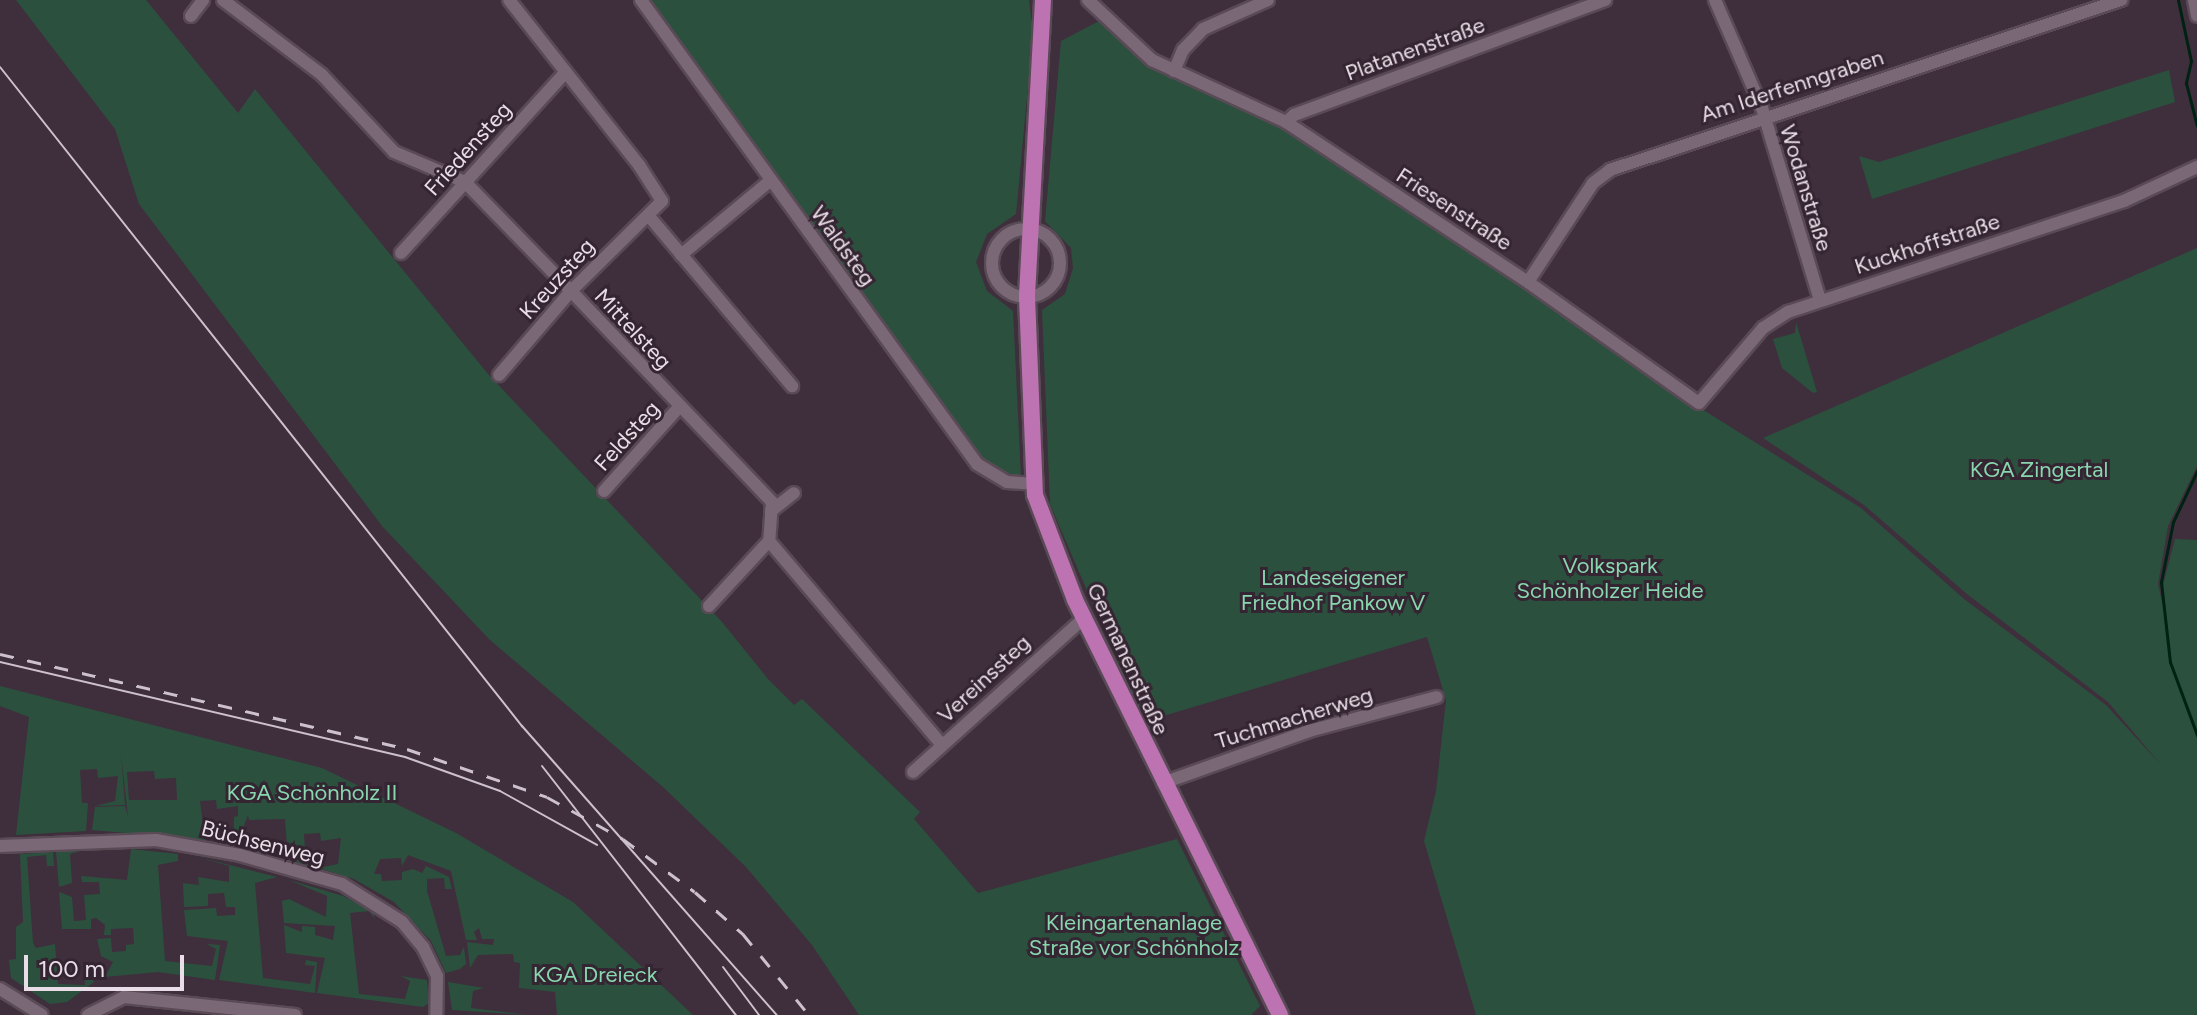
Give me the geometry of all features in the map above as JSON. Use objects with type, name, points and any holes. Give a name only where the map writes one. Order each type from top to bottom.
[{"type":"main road","name":"Germanenstraße","points":[[1043,0],[1044,51],[1029,230],[1027,297],[1034,484],[1043,526],[1163,783],[1280,1015]]},
{"type":"street","points":[[191,16],[203,0]]},
{"type":"street","name":"Mittelsteg","points":[[223,0],[322,75],[394,152],[465,182],[772,502],[771,511]]},
{"type":"street","points":[[509,0],[654,185],[662,201],[648,215],[792,386]]},
{"type":"street","name":"Waldsteg","points":[[641,0],[977,464],[1007,482],[1034,484]]},
{"type":"street","name":"Friesenstraße","points":[[1088,0],[1135,46],[1174,71],[1286,122],[1528,282],[1699,403]]},
{"type":"street","points":[[1174,71],[1183,50],[1203,29],[1268,0]]},
{"type":"street","name":"Platanenstraße","points":[[1286,122],[1294,115],[1605,0]]},
{"type":"street","name":"Wodanstraße","points":[[1715,0],[1763,115],[1820,300]]},
{"type":"street","name":"Am Iderfenngraben","points":[[1528,282],[1600,175],[1763,115],[2121,0]]},
{"type":"street","points":[[2194,0],[2197,16]]},
{"type":"street","name":"Friedensteg","points":[[401,253],[565,73]]},
{"type":"street","name":"Kuckhoffstraße","points":[[1699,403],[1771,321],[1820,300],[2124,201],[2197,167]]},
{"type":"street","points":[[681,255],[771,180]]},
{"type":"street","name":"Kreuzsteg","points":[[499,375],[571,291],[648,215]]},
{"type":"street","points":[[1029,230],[1051,241],[1060,269],[1051,286],[1027,297],[1000,285],[993,257],[1006,236],[1029,230]]},
{"type":"street","name":"Feldsteg","points":[[604,491],[679,407]]},
{"type":"street","points":[[709,606],[769,541],[771,511],[794,493]]},
{"type":"street","points":[[769,541],[942,745]]},
{"type":"street","name":"Vereinssteg","points":[[913,772],[1084,618]]},
{"type":"street","name":"Tuchmacherweg","points":[[1163,783],[1279,741],[1437,697]]},
{"type":"street","name":"Büchsenweg","points":[[0,846],[156,840],[240,855],[342,884],[402,922],[423,947],[437,976],[436,1015]]},
{"type":"street","points":[[0,989],[42,1015]]},
{"type":"street","points":[[88,1015],[124,997],[295,1015]]},
{"type":"green space","name":"Kleingartenanlage Straße vor Schönholz","points":[[16,0],[146,0],[238,113],[255,89],[488,374],[722,622],[768,679],[794,705],[802,699],[920,812],[914,819],[978,893],[1177,839],[1260,1006],[1251,1015],[859,1015],[812,945],[746,867],[663,787],[490,640],[382,526],[139,204],[115,129]]},
{"type":"green space","points":[[646,0],[1029,0],[1033,33],[1016,214],[987,234],[976,262],[987,291],[1013,311],[1021,478],[1004,476],[977,457]]},
{"type":"green space","name":"Volkspark Schönholzer Heide","points":[[1101,20],[1151,66],[1277,122],[1700,408],[1861,508],[1964,599],[2106,705],[2161,765],[2108,702],[1967,594],[1864,505],[1763,438],[2197,248],[2197,466],[2168,526],[2158,584],[2166,619],[2163,585],[2175,539],[2197,540],[2197,1015],[1476,1015],[1424,841],[1436,791],[1446,700],[1427,637],[1143,722],[1050,504],[1042,310],[1065,294],[1073,268],[1071,248],[1045,221],[1061,41]]},
{"type":"green space","points":[[2169,70],[2175,102],[1872,199],[1859,156],[1879,162]]},
{"type":"green space","points":[[1796,322],[1817,392],[1813,393],[1782,368],[1773,339],[1795,333]]},
{"type":"green space","points":[[0,686],[322,768],[456,833],[573,902],[693,1015],[557,1015],[555,992],[519,988],[520,963],[514,962],[513,954],[478,955],[470,968],[467,942],[493,945],[494,939],[482,939],[479,928],[474,932],[477,940],[466,940],[451,871],[408,855],[402,866],[401,858],[380,859],[374,874],[381,874],[382,881],[402,880],[402,872],[413,869],[422,873],[426,866],[449,877],[452,889],[445,889],[444,878],[427,879],[427,891],[446,956],[460,955],[464,947],[466,964],[460,969],[446,973],[431,941],[394,902],[354,879],[318,868],[338,864],[341,838],[321,841],[320,833],[304,834],[306,863],[312,867],[245,848],[251,840],[252,848],[287,846],[285,819],[249,820],[248,815],[241,833],[213,834],[234,832],[234,817],[238,816],[238,806],[217,809],[216,800],[200,801],[205,840],[92,830],[95,807],[125,806],[128,817],[121,754],[125,805],[95,806],[115,801],[118,776],[98,778],[97,769],[80,770],[82,803],[88,803],[86,831],[16,835],[29,717],[0,706]],"holes":[[[154,771],[155,779],[176,778],[177,800],[129,800],[127,772]]]},
{"type":"green space","points":[[131,849],[178,854],[178,861],[158,865],[165,961],[212,966],[216,949],[207,944],[220,945],[215,980],[158,972],[105,977],[113,962],[101,956],[97,939],[111,938],[112,952],[126,951],[126,945],[134,944],[133,928],[111,929],[111,935],[104,935],[105,925],[96,918],[91,919],[91,929],[62,929],[59,892],[72,897],[74,921],[86,920],[84,895],[100,894],[99,882],[82,882],[81,876],[127,880]]},
{"type":"green space","points":[[81,851],[70,854],[72,883],[59,887],[56,852]]},
{"type":"green space","points":[[53,852],[54,866],[47,866],[46,855],[27,857],[33,943],[36,948],[55,944],[58,984],[85,985],[84,973],[90,972],[94,982],[67,1002],[50,1004],[11,978],[9,960],[16,959],[16,927],[23,922],[20,854]]},
{"type":"green space","points":[[194,856],[277,877],[255,883],[263,978],[310,984],[315,966],[305,965],[306,960],[317,962],[315,993],[219,980],[228,941],[187,936],[184,910],[216,908],[217,916],[235,915],[235,907],[226,907],[224,893],[208,894],[208,906],[184,907],[183,883],[199,885],[198,877],[229,882],[229,866]]},
{"type":"green space","points":[[289,880],[343,896],[374,912],[374,918],[369,911],[350,913],[359,994],[405,999],[410,981],[401,976],[427,980],[429,1003],[423,1007],[317,993],[325,958],[286,953],[284,925],[302,932],[302,926],[315,927],[315,935],[333,940],[335,926],[284,923],[282,901],[289,899],[326,917],[327,896]]},
{"type":"green space","points":[[448,982],[484,988],[473,991],[471,1008],[528,1015],[452,1010]]},
{"type":"waterway","points":[[2178,0],[2191,61],[2186,83],[2197,126]]},
{"type":"waterway","points":[[2197,471],[2173,522],[2161,582],[2170,662],[2197,735]]},
{"type":"tram line","points":[[0,67],[522,726],[777,1015]]},
{"type":"tram line","points":[[0,662],[405,757],[500,791],[597,845]]},
{"type":"tram line","points":[[542,766],[736,1015]]},
{"type":"tram line","points":[[723,967],[759,1015]]},
{"type":"railway","points":[[0,654],[407,749],[547,797],[623,839],[695,892],[743,934],[809,1015]]},
{"type":"park label","name":"KGA Zingertal","points":[[2039,470]]},
{"type":"park label","name":"Landeseigener Friedhof Pankow V","points":[[1333,590]]},
{"type":"park label","name":"KGA Schönholz II","points":[[312,793]]},
{"type":"park label","name":"KGA Dreieck","points":[[595,975]]}]
